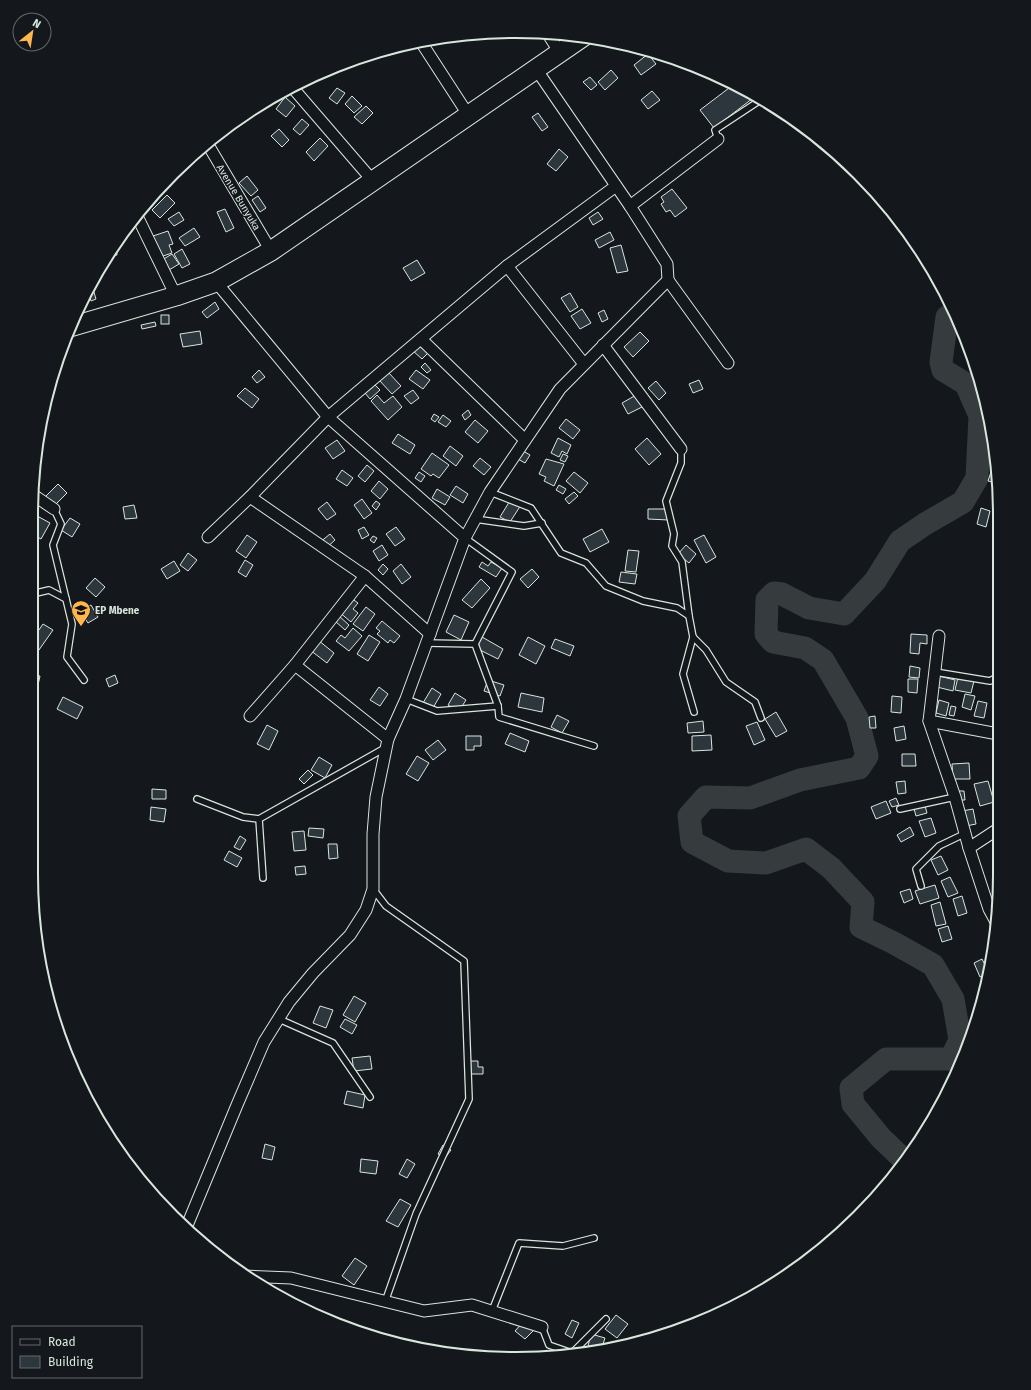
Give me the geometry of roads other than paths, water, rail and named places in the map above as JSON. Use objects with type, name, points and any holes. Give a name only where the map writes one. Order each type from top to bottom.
[{"type":"highway","points":[[78,324],[176,296],[216,282],[271,251],[576,42]]},
{"type":"street","points":[[551,39],[560,53]]},
{"type":"street","points":[[424,47],[469,116]]},
{"type":"street","points":[[536,69],[630,206],[667,264],[668,280],[728,363]]},
{"type":"street","points":[[296,92],[373,181]]},
{"type":"street","points":[[630,206],[718,139]]},
{"type":"street","name":"Avenue Bunyuka","points":[[210,149],[271,251]]},
{"type":"street","points":[[208,537],[328,417],[507,266],[616,186]]},
{"type":"street","points":[[140,222],[176,296]]},
{"type":"street","points":[[507,266],[584,364]]},
{"type":"street","points":[[188,1222],[264,1042],[289,1002],[313,973],[350,935],[366,910],[373,889],[373,834],[376,797],[387,743],[406,699],[465,538],[475,518],[490,492],[560,389],[668,280]]},
{"type":"street","points":[[216,282],[328,417],[465,538]]},
{"type":"street","points":[[421,339],[525,440]]},
{"type":"street","points":[[603,345],[681,449]]},
{"type":"street","points":[[250,496],[365,576],[428,638]]},
{"type":"street","points":[[39,498],[54,509]]},
{"type":"street","points":[[250,716],[295,665],[365,576]]},
{"type":"street","points":[[939,636],[929,722],[955,798],[964,834],[991,913]]},
{"type":"street","points":[[295,665],[387,743]]},
{"type":"street","points":[[929,722],[993,733]]},
{"type":"street","points":[[969,848],[993,832]]},
{"type":"street","points":[[258,1277],[291,1278],[424,1311],[472,1305],[542,1327]]},
{"type":"lane","points":[[718,139],[715,130],[756,103]]},
{"type":"lane","points":[[681,449],[681,463],[666,501],[674,534],[672,546],[682,562],[693,637],[684,674],[694,712]]},
{"type":"lane","points":[[490,492],[531,508],[542,522],[561,553],[586,563],[606,586],[643,601],[677,608],[689,616]]},
{"type":"lane","points":[[54,509],[61,524],[53,545],[72,624],[67,657],[84,680]]},
{"type":"lane","points":[[475,518],[524,526],[542,522]]},
{"type":"lane","points":[[465,538],[512,572],[475,644],[498,706],[499,717],[594,746]]},
{"type":"lane","points":[[38,593],[49,590],[66,600]]},
{"type":"lane","points":[[693,637],[706,650],[726,682],[755,702],[761,718]]},
{"type":"lane","points":[[428,638],[475,644]]},
{"type":"lane","points":[[935,672],[990,681],[993,680]]},
{"type":"lane","points":[[406,699],[437,711],[498,706]]},
{"type":"lane","points":[[197,799],[243,817],[258,819],[387,743]]},
{"type":"lane","points":[[900,809],[955,798]]},
{"type":"lane","points":[[258,819],[263,878]]},
{"type":"lane","points":[[921,886],[916,869],[939,846],[964,834]]},
{"type":"lane","points":[[373,889],[386,906],[464,961],[469,1099],[416,1214],[385,1302]]},
{"type":"lane","points":[[279,1019],[333,1043],[370,1097]]},
{"type":"lane","points":[[492,1311],[520,1242],[563,1246],[594,1238]]},
{"type":"lane","points":[[577,1348],[606,1319]]},
{"type":"lane","points":[[542,1327],[549,1345],[562,1350]]},
{"type":"waterway","points":[[900,1157],[881,1138],[853,1104],[851,1088],[886,1059],[951,1059],[960,1040],[953,999],[933,965],[894,943],[861,927],[863,902],[831,868],[806,849],[766,863],[728,861],[692,842],[689,816],[706,797],[750,798],[800,780],[859,768],[867,756],[857,718],[823,660],[805,648],[773,642],[766,634],[767,600],[774,593],[782,594],[809,608],[844,614],[875,581],[900,541],[925,524],[963,502],[977,478],[980,416],[966,384],[943,370],[941,362],[947,317],[949,316]]},
{"type":"place","name":"EP Mbene","points":[[81,627]]}]
